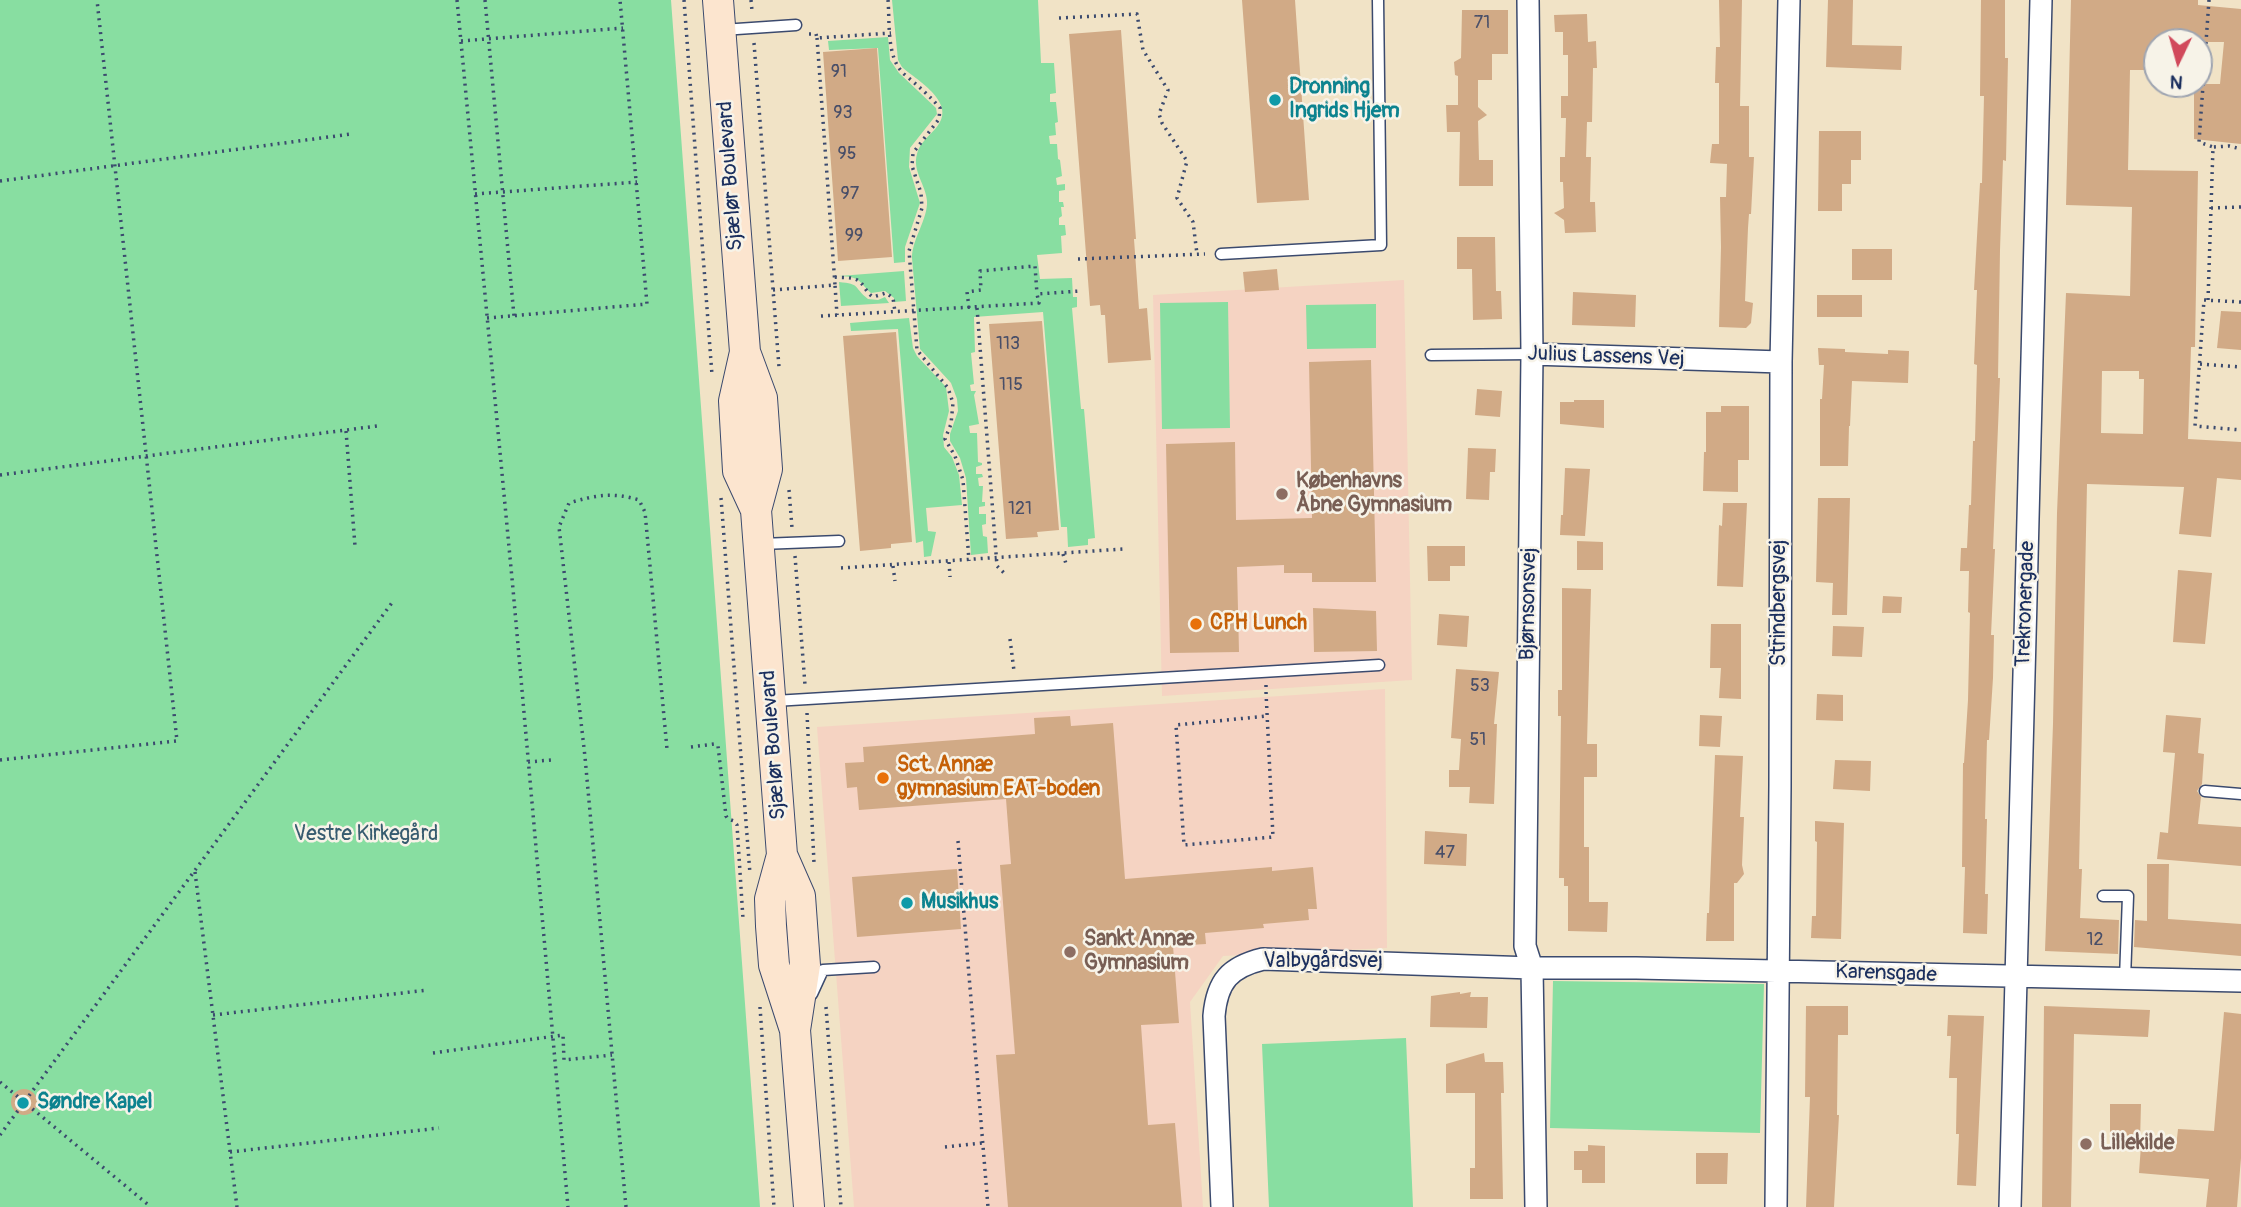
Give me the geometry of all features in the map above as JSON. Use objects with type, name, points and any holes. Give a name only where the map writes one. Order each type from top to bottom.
[{"type":"street","name":"Sjælør Boulevard","points":[[718,0],[745,352],[762,398],[767,469],[756,510],[782,855],[800,896],[805,965],[795,1030],[809,1207]]},
{"type":"street","name":"Bjørnsonsvej","points":[[1528,0],[1532,354],[1525,946],[1532,968],[1536,1207]]},
{"type":"street","name":"Strindbergsvej","points":[[1776,1207],[1781,362],[1789,0]]},
{"type":"street","name":"Trekronergade","points":[[2010,1207],[2031,486],[2041,0]]},
{"type":"street","name":"Julius Lassens Vej","points":[[1532,354],[1781,362]]},
{"type":"street","name":"Valbygårdsvej","points":[[1222,1207],[1214,1006],[1215,998],[1226,978],[1242,964],[1263,959],[1532,968]]},
{"type":"street","name":"Karensgade","points":[[1532,968],[2241,981]]},
{"type":"lane","points":[[1221,254],[1381,245],[1378,0]]},
{"type":"lane","points":[[719,30],[796,25]]},
{"type":"lane","name":"Julius Lassens Vej","points":[[1431,355],[1532,354]]},
{"type":"lane","points":[[758,545],[839,541]]},
{"type":"lane","points":[[771,702],[1379,665]]},
{"type":"lane","points":[[2205,791],[2241,794]]},
{"type":"lane","points":[[2103,896],[2128,896],[2125,979]]},
{"type":"lane","points":[[795,1030],[823,970],[874,967]]},
{"type":"path","points":[[0,760],[177,741],[97,0]]},
{"type":"path","points":[[457,0],[568,1207]]},
{"type":"path","points":[[485,0],[514,316]]},
{"type":"path","points":[[487,318],[647,304],[620,0]]},
{"type":"path","points":[[684,0],[713,383]]},
{"type":"path","points":[[751,0],[779,368]]},
{"type":"path","points":[[888,0],[893,57],[902,72],[919,85],[940,108],[939,119],[913,153],[912,166],[921,193],[922,208],[909,251],[917,350],[948,388],[953,403],[951,424],[945,439],[956,456],[963,480],[969,561]]},
{"type":"path","points":[[2209,0],[2199,142],[2241,149]]},
{"type":"path","points":[[1059,18],[1137,14],[1143,50],[1168,90],[1159,114],[1162,123],[1187,161],[1177,198],[1193,222],[1197,254]]},
{"type":"path","points":[[461,41],[623,28]]},
{"type":"path","points":[[817,38],[891,33]]},
{"type":"path","points":[[807,34],[816,34],[817,38],[837,315]]},
{"type":"path","points":[[0,181],[352,134]]},
{"type":"path","points":[[2208,300],[2213,146]]},
{"type":"path","points":[[475,194],[637,182]]},
{"type":"path","points":[[2211,208],[2241,207]]},
{"type":"path","points":[[1078,259],[1221,254]]},
{"type":"path","points":[[821,316],[977,308],[1039,303],[1035,266],[980,271],[981,290],[967,292],[969,308]]},
{"type":"path","points":[[835,277],[854,279],[873,297],[886,293],[893,299],[895,312]]},
{"type":"path","points":[[773,290],[835,285]]},
{"type":"path","points":[[1037,294],[1080,291]]},
{"type":"path","points":[[2241,302],[2204,300],[2195,426],[2241,430]]},
{"type":"path","points":[[977,308],[996,559],[997,566],[1004,573]]},
{"type":"path","points":[[2200,364],[2241,367]]},
{"type":"path","points":[[0,475],[377,426]]},
{"type":"path","points":[[346,431],[355,546]]},
{"type":"path","points":[[789,488],[806,700],[815,867]]},
{"type":"path","points":[[721,493],[750,873]]},
{"type":"path","points":[[626,1207],[585,757],[559,527],[569,503],[585,498],[620,494],[639,500],[645,512],[667,749]]},
{"type":"path","points":[[841,568],[1123,549]]},
{"type":"path","points":[[1063,554],[1067,567]]},
{"type":"path","points":[[949,562],[950,577]]},
{"type":"path","points":[[893,565],[895,582]]},
{"type":"path","points":[[0,1135],[394,600]]},
{"type":"path","points":[[1010,639],[1017,687]]},
{"type":"path","points":[[1265,673],[1273,837],[1184,845],[1176,725],[1267,716]]},
{"type":"path","points":[[691,747],[713,744],[718,746],[726,816],[731,820]]},
{"type":"path","points":[[528,762],[551,760]]},
{"type":"path","points":[[958,841],[988,1207]]},
{"type":"path","points":[[195,871],[237,1207]]},
{"type":"path","points":[[823,970],[841,1207]]},
{"type":"path","points":[[213,1014],[428,990]]},
{"type":"path","points":[[760,1007],[774,1207]]},
{"type":"path","points":[[433,1053],[563,1035],[564,1060],[612,1055]]},
{"type":"path","points":[[0,1082],[151,1207]]},
{"type":"path","points":[[230,1152],[439,1128]]},
{"type":"path","points":[[945,1146],[984,1143]]},
{"type":"shaded area","name":"Københavns Åbne Gymnasium","points":[[1404,280],[1412,680],[1162,696],[1153,295]]},
{"type":"shaded area","name":"Sankt Annæ Gymnasium","points":[[1385,689],[1387,948],[1223,956],[1190,1002],[1203,1207],[854,1207],[817,727]]},
{"type":"green space","name":"Vestre Kirkegård","points":[[0,0],[671,0],[760,1207],[0,1207]]},
{"type":"green space","points":[[892,0],[1038,0],[1041,63],[1054,63],[1056,93],[1050,94],[1050,102],[1056,102],[1058,122],[1055,123],[1056,135],[1049,136],[1050,144],[1057,144],[1060,160],[1062,176],[1056,178],[1057,185],[1065,184],[1065,190],[1059,191],[1059,202],[1063,202],[1064,207],[1061,207],[1059,225],[1065,225],[1066,235],[1061,236],[1062,253],[1037,255],[1040,279],[1072,278],[1073,297],[1077,297],[1077,307],[1072,308],[1095,538],[1088,539],[1088,545],[1068,547],[1067,527],[1061,527],[1043,312],[974,317],[975,352],[971,353],[974,384],[970,385],[971,391],[976,391],[974,395],[979,424],[969,426],[970,433],[977,433],[978,462],[982,463],[976,467],[976,474],[982,474],[983,477],[978,478],[979,486],[983,486],[982,502],[985,502],[985,506],[979,507],[979,514],[986,514],[986,524],[982,525],[983,536],[987,537],[988,553],[971,555],[966,478],[960,458],[950,441],[958,411],[957,399],[951,383],[920,349],[912,258],[914,244],[927,208],[916,166],[917,154],[922,143],[942,119],[942,110],[934,94],[902,67],[898,60]]},
{"type":"green space","points":[[888,37],[890,60],[899,73],[936,108],[937,114],[910,148],[909,167],[920,203],[905,247],[905,262],[894,263],[878,48],[829,50],[828,41]]},
{"type":"green space","points":[[904,271],[906,301],[894,302],[894,298],[885,291],[871,293],[855,278],[839,276]]},
{"type":"green space","points":[[839,282],[854,285],[868,299],[878,300],[885,297],[889,303],[841,306]]},
{"type":"green space","points":[[1228,302],[1230,428],[1162,429],[1160,303]]},
{"type":"green space","points":[[1376,304],[1376,348],[1307,349],[1306,305]]},
{"type":"green space","points":[[909,318],[913,348],[917,356],[946,387],[949,411],[943,435],[944,447],[952,457],[959,475],[962,505],[926,508],[928,531],[936,532],[931,556],[924,557],[923,541],[916,543],[898,329],[851,331],[850,323]]},
{"type":"green space","points":[[1553,981],[1764,984],[1760,1133],[1550,1128]]},
{"type":"green space","points":[[1406,1038],[1413,1207],[1269,1207],[1262,1044]]},
{"type":"building","name":"Dronning Ingrids Hjem","points":[[1242,0],[1295,0],[1309,200],[1257,203]]},
{"type":"building","points":[[1719,0],[1742,0],[1740,106],[1749,106],[1749,157],[1754,157],[1745,301],[1753,303],[1751,323],[1746,328],[1719,327],[1720,197],[1726,197],[1727,164],[1710,163],[1712,144],[1719,144],[1719,83],[1715,83],[1716,47],[1720,47]]},
{"type":"building","points":[[1828,0],[1853,0],[1852,45],[1902,46],[1901,70],[1826,67]]},
{"type":"building","points":[[1981,0],[2005,0],[2005,58],[2008,58],[2006,161],[2003,160],[2000,250],[2000,378],[1991,635],[1994,635],[1993,678],[1987,740],[1985,819],[1987,934],[1963,933],[1963,763],[1970,613],[1969,571],[1960,571],[1961,548],[1967,548],[1975,441],[1977,290],[1974,290],[1982,183],[1984,96],[1980,96]]},
{"type":"building","points":[[2071,0],[2198,0],[2198,5],[2241,9],[2241,144],[2194,139],[2194,98],[2213,98],[2213,84],[2220,84],[2224,42],[2213,42],[2213,28],[2143,28],[2143,70],[2130,70],[2128,170],[2198,171],[2195,347],[2191,347],[2188,439],[2241,442],[2241,480],[2217,478],[2211,537],[2179,534],[2184,487],[2087,484],[2080,918],[2119,920],[2118,954],[2045,951],[2066,293],[2130,296],[2132,207],[2066,205]],"holes":[[[2102,371],[2139,371],[2139,379],[2144,379],[2143,434],[2101,433]]]},
{"type":"building","points":[[1462,10],[1508,10],[1508,54],[1492,54],[1492,80],[1478,80],[1478,107],[1487,115],[1478,121],[1479,160],[1493,160],[1493,186],[1459,186],[1460,132],[1447,132],[1446,105],[1458,105],[1458,76],[1455,75],[1454,62],[1461,58]]},
{"type":"building","points":[[1587,14],[1588,42],[1596,41],[1597,68],[1593,68],[1592,122],[1587,122],[1586,157],[1591,157],[1590,202],[1595,202],[1596,232],[1565,233],[1564,220],[1554,213],[1564,208],[1560,157],[1565,157],[1566,118],[1561,118],[1561,96],[1568,96],[1568,55],[1563,55],[1563,32],[1555,32],[1554,15]]},
{"type":"building","points":[[1121,30],[1139,309],[1147,308],[1151,360],[1108,363],[1105,315],[1101,315],[1100,305],[1090,306],[1069,34]]},
{"type":"building","points":[[877,48],[892,257],[838,261],[823,52]]},
{"type":"building","points":[[1819,131],[1861,131],[1861,160],[1851,160],[1851,184],[1842,184],[1842,211],[1818,211]]},
{"type":"building","points":[[1457,237],[1495,237],[1496,291],[1501,291],[1502,319],[1473,320],[1472,269],[1457,269]]},
{"type":"building","points":[[1852,249],[1892,249],[1892,280],[1852,280]]},
{"type":"building","points":[[1277,269],[1279,290],[1245,292],[1243,272]]},
{"type":"building","points":[[1573,292],[1636,295],[1635,327],[1572,325]]},
{"type":"building","points":[[1817,295],[1862,295],[1862,317],[1817,317]]},
{"type":"building","points":[[2221,311],[2241,312],[2241,350],[2217,348]]},
{"type":"building","points":[[1042,321],[1059,530],[1037,532],[1038,537],[1006,539],[989,324]]},
{"type":"building","points":[[896,332],[912,542],[891,544],[891,548],[860,551],[843,336]]},
{"type":"building","points":[[1818,348],[1888,354],[1888,350],[1909,351],[1908,383],[1852,381],[1848,466],[1820,466],[1820,399],[1824,365],[1819,365]]},
{"type":"building","points":[[1371,360],[1376,582],[1312,582],[1312,573],[1284,573],[1284,565],[1237,567],[1239,652],[1170,653],[1166,444],[1235,442],[1236,520],[1312,518],[1309,362]]},
{"type":"building","points":[[1477,389],[1502,391],[1500,417],[1475,415]]},
{"type":"building","points":[[1604,400],[1604,428],[1560,424],[1560,402]]},
{"type":"building","points":[[1721,406],[1749,406],[1749,460],[1738,460],[1738,492],[1703,491],[1706,412],[1721,412]]},
{"type":"building","points":[[1468,448],[1496,449],[1495,472],[1490,472],[1489,500],[1466,499]]},
{"type":"building","points":[[1565,468],[1590,469],[1585,536],[1560,535]]},
{"type":"building","points":[[1818,498],[1850,498],[1847,615],[1832,615],[1833,583],[1816,582]]},
{"type":"building","points":[[1723,503],[1747,503],[1743,587],[1717,586],[1719,525],[1722,526]]},
{"type":"building","points":[[1577,541],[1603,542],[1603,570],[1577,570]]},
{"type":"building","points":[[1427,546],[1465,546],[1465,566],[1450,566],[1450,581],[1428,581]]},
{"type":"building","points":[[2178,570],[2212,573],[2205,644],[2173,642]]},
{"type":"building","points":[[1562,588],[1591,589],[1587,744],[1597,744],[1597,777],[1584,777],[1584,847],[1589,847],[1589,902],[1608,902],[1607,932],[1568,931],[1568,886],[1564,886],[1564,878],[1559,878],[1561,716],[1558,716],[1558,690],[1562,690]]},
{"type":"building","points":[[1883,596],[1902,597],[1901,613],[1882,613]]},
{"type":"building","points":[[1313,608],[1376,611],[1377,651],[1314,652]]},
{"type":"building","points":[[1439,614],[1469,616],[1467,647],[1437,645]]},
{"type":"building","points":[[1711,624],[1741,624],[1741,699],[1719,698],[1721,668],[1710,668]]},
{"type":"building","points":[[1833,626],[1864,627],[1862,657],[1832,656]]},
{"type":"building","points":[[1456,669],[1499,672],[1494,724],[1497,724],[1494,804],[1469,803],[1470,787],[1449,787],[1449,770],[1459,770],[1461,739],[1451,738]]},
{"type":"building","points":[[1817,694],[1843,695],[1843,721],[1816,720]]},
{"type":"building","points":[[1700,715],[1722,716],[1720,747],[1699,746]]},
{"type":"building","points":[[2166,715],[2201,718],[2198,753],[2204,754],[2202,784],[2197,791],[2201,797],[2198,824],[2241,827],[2241,866],[2157,859],[2160,832],[2168,833],[2175,753],[2163,752]]},
{"type":"building","points":[[1070,716],[1071,726],[1113,723],[1125,879],[1272,867],[1272,871],[1313,867],[1317,909],[1308,909],[1309,920],[1263,924],[1264,928],[1205,933],[1206,944],[1173,946],[1179,1023],[1141,1025],[1148,1125],[1175,1123],[1182,1207],[1008,1207],[996,1055],[1015,1054],[1000,865],[1011,864],[1006,799],[859,810],[857,787],[847,788],[845,763],[864,762],[863,747],[1035,734],[1034,718]]},
{"type":"building","points":[[1715,755],[1743,756],[1740,817],[1744,817],[1744,874],[1734,883],[1734,941],[1706,941]]},
{"type":"building","points":[[1835,760],[1871,761],[1870,791],[1833,789]]},
{"type":"building","points":[[1815,821],[1844,823],[1841,939],[1811,938],[1812,916],[1816,916]]},
{"type":"building","points":[[1425,831],[1467,834],[1466,866],[1424,864]]},
{"type":"building","points":[[2147,864],[2169,864],[2168,919],[2241,924],[2241,956],[2134,947],[2135,920],[2147,921]]},
{"type":"building","name":"Musikhus","points":[[957,869],[961,929],[857,937],[852,877]]},
{"type":"building","points":[[1471,992],[1470,997],[1488,997],[1487,1028],[1430,1027],[1431,996]]},
{"type":"building","points":[[1806,1006],[1848,1006],[1848,1035],[1838,1035],[1839,1115],[1834,1207],[1806,1207],[1810,1097],[1805,1097]]},
{"type":"building","points":[[2044,1006],[2150,1010],[2148,1037],[2074,1034],[2071,1207],[2042,1207]]},
{"type":"building","points":[[2224,1012],[2241,1014],[2241,1158],[2237,1207],[2206,1207],[2209,1179],[2139,1173],[2141,1145],[2176,1148],[2178,1129],[2214,1131]]},
{"type":"building","points":[[1948,1015],[1984,1016],[1976,1186],[1957,1185],[1957,1078],[1949,1078],[1951,1036],[1947,1036]]},
{"type":"building","points":[[1484,1053],[1485,1062],[1503,1062],[1503,1199],[1470,1199],[1470,1168],[1475,1168],[1475,1093],[1446,1093],[1446,1064]]},
{"type":"building","name":"Søndre Kapel","points":[[24,1089],[33,1093],[37,1102],[33,1111],[24,1115],[15,1111],[11,1102],[15,1093]]},
{"type":"building","points":[[2110,1104],[2141,1104],[2140,1142],[2110,1142]]},
{"type":"building","points":[[1588,1145],[1605,1146],[1605,1183],[1582,1183],[1582,1170],[1574,1170],[1574,1151],[1588,1151]]},
{"type":"building","points":[[1696,1153],[1728,1153],[1727,1184],[1696,1184]]},
{"type":"place","name":"Dronning Ingrids Hjem","points":[[1275,100]]},
{"type":"place","name":"Københavns Åbne Gymnasium","points":[[1282,494]]},
{"type":"place","name":"CPH Lunch","points":[[1196,624]]},
{"type":"place","name":"Sct. Annæ gymnasium EAT-boden","points":[[883,778]]},
{"type":"place","name":"Musikhus","points":[[907,903]]},
{"type":"place","name":"Sankt Annæ Gymnasium","points":[[1070,952]]},
{"type":"place","name":"Søndre Kapel","points":[[23,1103]]},
{"type":"place","name":"Lillekilde","points":[[2086,1144]]}]
